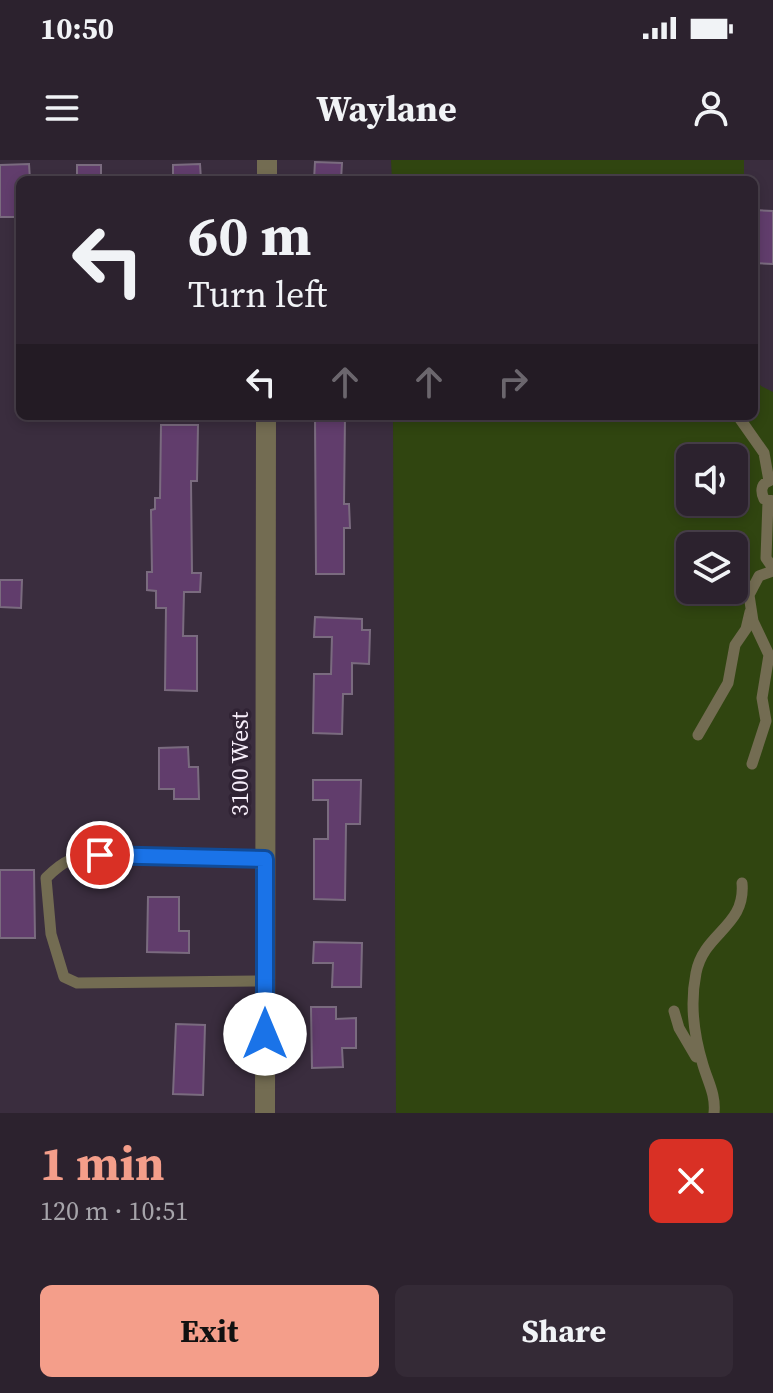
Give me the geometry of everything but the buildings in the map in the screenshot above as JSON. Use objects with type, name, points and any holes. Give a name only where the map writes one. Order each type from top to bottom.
[{"type":"street","name":"3100 West","points":[[265,1113],[266,420]]},
{"type":"lane","points":[[741,420],[764,453],[771,482],[764,484],[762,492],[764,499],[770,501],[771,566],[759,576],[749,595],[751,628],[769,655],[762,698],[766,721],[752,764]]},
{"type":"lane","points":[[698,735],[728,683],[735,645],[751,628]]},
{"type":"lane","points":[[265,859],[74,857],[59,865],[46,878],[51,934],[64,977],[77,983],[265,981]]},
{"type":"lane","points":[[714,1113],[714,1097],[704,1070],[695,1026],[694,987],[698,966],[711,940],[739,912],[743,900],[742,883]]},
{"type":"lane","points":[[674,1011],[704,1070]]},
{"type":"lane","points":[[681,1030],[689,1034],[695,1026]]},
{"type":"green space","points":[[391,160],[744,160],[744,176],[392,176]]},
{"type":"green space","points":[[758,382],[773,392],[773,1113],[396,1113],[393,420],[758,420]]},
{"type":"route","points":[[100,855],[265,859],[265,1034]]}]
